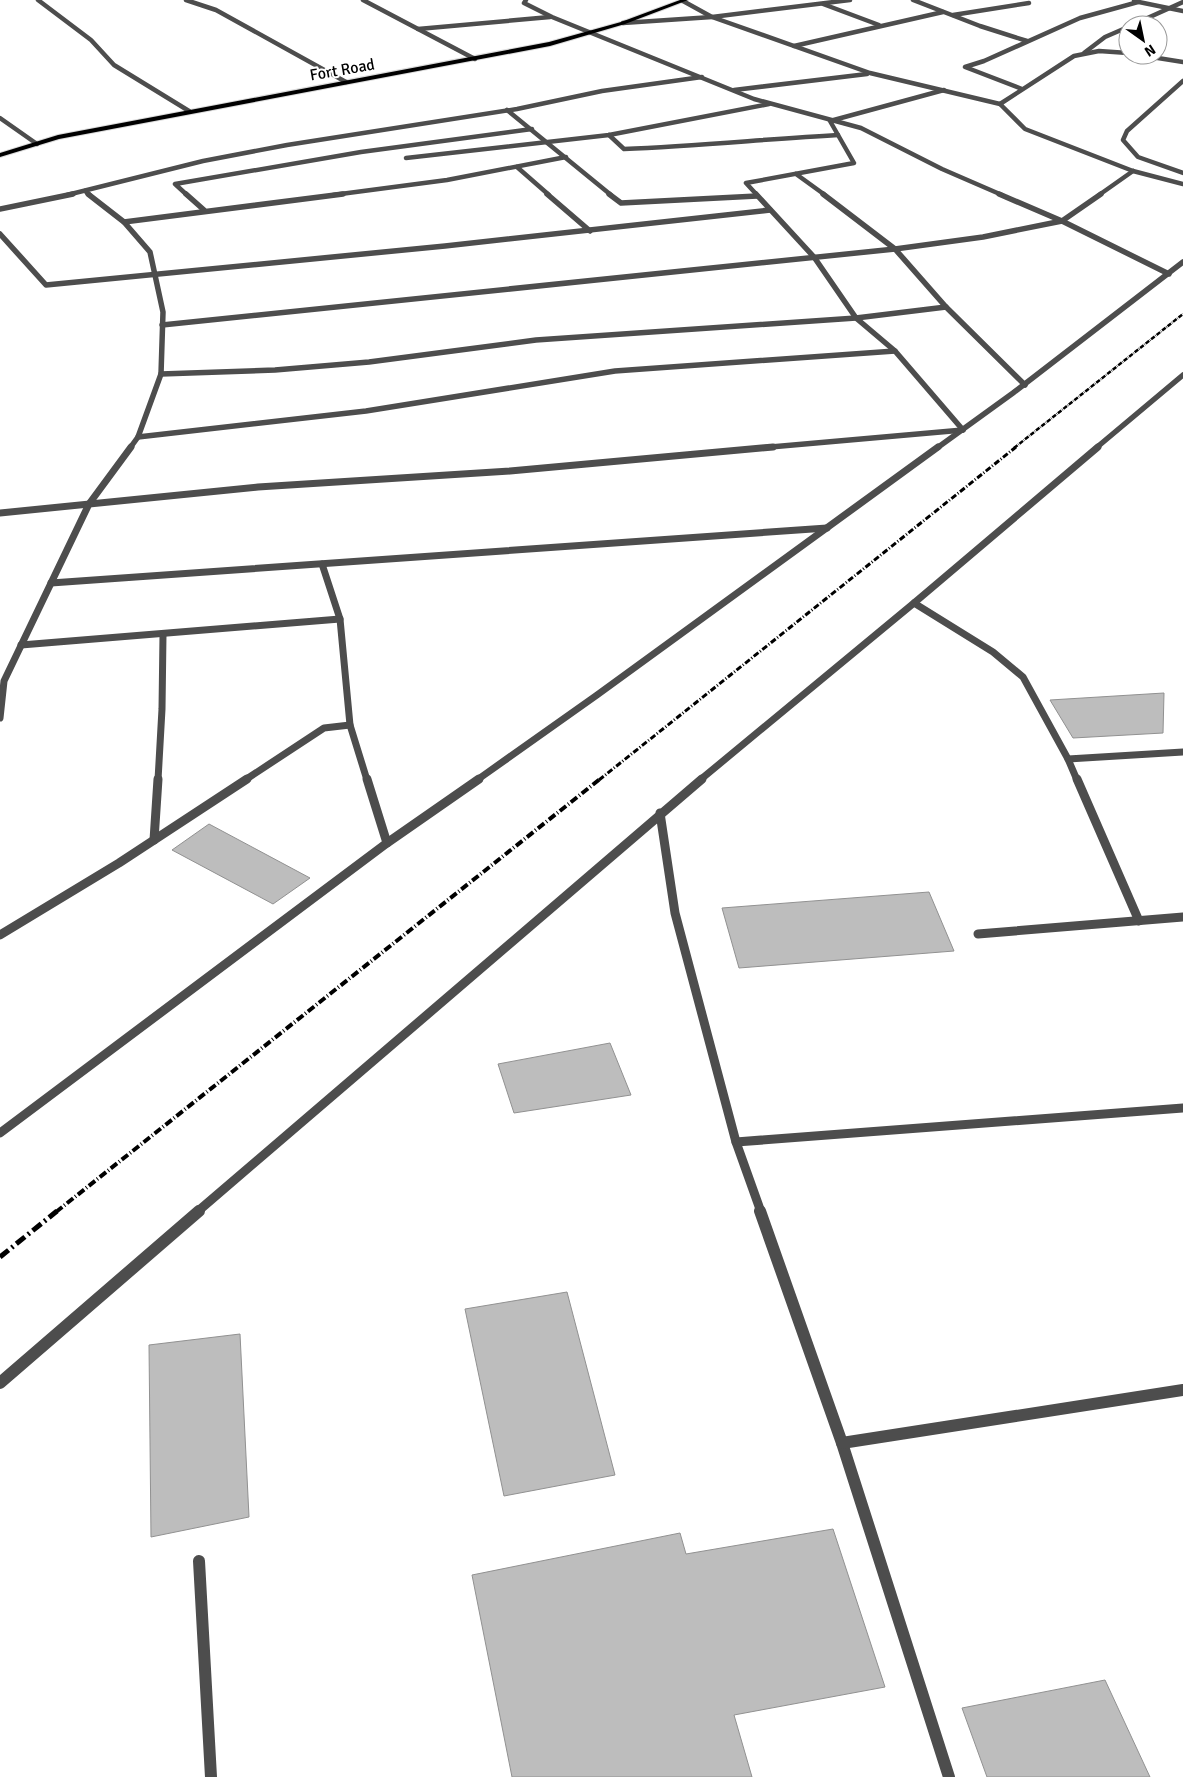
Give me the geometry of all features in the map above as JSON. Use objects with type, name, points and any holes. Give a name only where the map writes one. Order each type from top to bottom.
[{"type":"main road","name":"Fort Road","points":[[0,155],[58,137],[550,44],[590,33],[684,0]]},
{"type":"street","points":[[38,0],[90,40],[114,65],[189,111]]},
{"type":"street","points":[[186,0],[222,13],[346,82]]},
{"type":"street","points":[[363,0],[475,59]]},
{"type":"street","points":[[526,0],[524,3],[552,17],[733,90],[771,104],[861,128],[942,169],[1062,222],[1169,274]]},
{"type":"street","points":[[684,0],[712,17],[870,73],[1000,104],[1025,129],[1133,172],[1183,184]]},
{"type":"street","points":[[813,0],[879,25]]},
{"type":"street","points":[[623,22],[712,17],[790,9],[850,0]]},
{"type":"street","points":[[913,0],[1027,41]]},
{"type":"street","points":[[1129,0],[1183,11]]},
{"type":"street","points":[[1022,89],[965,67],[984,61],[1080,18],[1138,2]]},
{"type":"street","points":[[1154,15],[1183,2]]},
{"type":"street","points":[[952,15],[1016,3],[1029,3]]},
{"type":"street","points":[[794,46],[879,25],[943,12]]},
{"type":"street","points":[[418,29],[552,17]]},
{"type":"street","points":[[1082,54],[1105,37],[1118,31]]},
{"type":"street","points":[[1000,104],[1074,56],[1099,51],[1118,52]]},
{"type":"street","points":[[1168,60],[1183,62]]},
{"type":"street","points":[[733,90],[870,73]]},
{"type":"street","points":[[0,209],[221,158],[507,110],[602,91],[702,77]]},
{"type":"street","points":[[1183,81],[1127,131],[1123,140],[1138,157],[1160,167],[1183,173]]},
{"type":"street","points":[[830,121],[944,90]]},
{"type":"street","points":[[406,158],[609,135],[771,104]]},
{"type":"street","points":[[507,110],[532,128],[621,203],[757,196]]},
{"type":"street","points":[[0,118],[37,144]]},
{"type":"street","points":[[830,121],[854,162],[746,183],[814,257],[856,318],[895,351],[963,430]]},
{"type":"street","points":[[204,210],[175,184],[380,149],[532,128]]},
{"type":"street","points":[[609,135],[624,149],[698,146],[737,141],[838,135]]},
{"type":"street","points":[[124,222],[204,210],[447,180],[566,157]]},
{"type":"street","points":[[518,167],[590,231]]},
{"type":"street","points":[[162,325],[895,249],[983,237],[1062,222],[1133,172]]},
{"type":"street","points":[[796,174],[854,216],[895,249],[946,307],[1025,385]]},
{"type":"street","points":[[0,718],[1,679],[22,645],[89,504],[138,437],[162,374],[163,312],[150,252],[124,222],[85,190]]},
{"type":"street","points":[[0,234],[46,285],[156,276],[711,218],[770,210]]},
{"type":"street","points":[[0,1133],[388,843],[1025,385],[1183,262]]},
{"type":"street","points":[[162,374],[275,370],[369,362],[536,340],[856,318],[946,307]]},
{"type":"street","points":[[138,437],[366,411],[615,371],[895,351]]},
{"type":"street","points":[[0,1383],[660,813],[914,603],[1183,375]]},
{"type":"street","points":[[0,513],[258,487],[510,471],[963,430]]},
{"type":"street","points":[[51,583],[828,528]]},
{"type":"street","points":[[322,564],[340,619],[350,725],[388,843]]},
{"type":"street","points":[[914,603],[993,652],[1023,677],[1068,759],[1139,921]]},
{"type":"street","points":[[22,645],[163,635],[340,619]]},
{"type":"street","points":[[154,840],[162,709],[163,635]]},
{"type":"street","points":[[0,935],[154,840],[324,728],[350,725]]},
{"type":"street","points":[[1068,759],[1183,752]]},
{"type":"street","points":[[660,813],[675,913],[736,1142],[842,1443],[949,1777]]},
{"type":"street","points":[[978,934],[1183,917]]},
{"type":"street","points":[[736,1142],[1183,1108]]},
{"type":"street","points":[[842,1443],[1183,1390]]},
{"type":"street","points":[[200,1561],[210,1777]]},
{"type":"building","points":[[1164,693],[1163,733],[1073,738],[1050,700]]},
{"type":"building","points":[[209,824],[310,878],[273,904],[172,850]]},
{"type":"building","points":[[929,892],[954,951],[739,968],[722,908]]},
{"type":"building","points":[[610,1043],[631,1095],[514,1113],[498,1064]]},
{"type":"building","points":[[567,1292],[615,1475],[504,1496],[465,1309]]},
{"type":"building","points":[[240,1334],[249,1517],[151,1537],[149,1345]]},
{"type":"building","points":[[833,1529],[885,1687],[734,1715],[752,1777],[512,1777],[472,1575],[680,1533],[686,1554]]},
{"type":"building","points":[[1105,1680],[1150,1777],[987,1777],[962,1708]]},
{"type":"railway","points":[[1014,448],[1183,314]]},
{"type":"railway","points":[[599,780],[1016,447]]},
{"type":"railway","points":[[56,1212],[600,779]]},
{"type":"railway","points":[[0,1257],[57,1211]]}]
